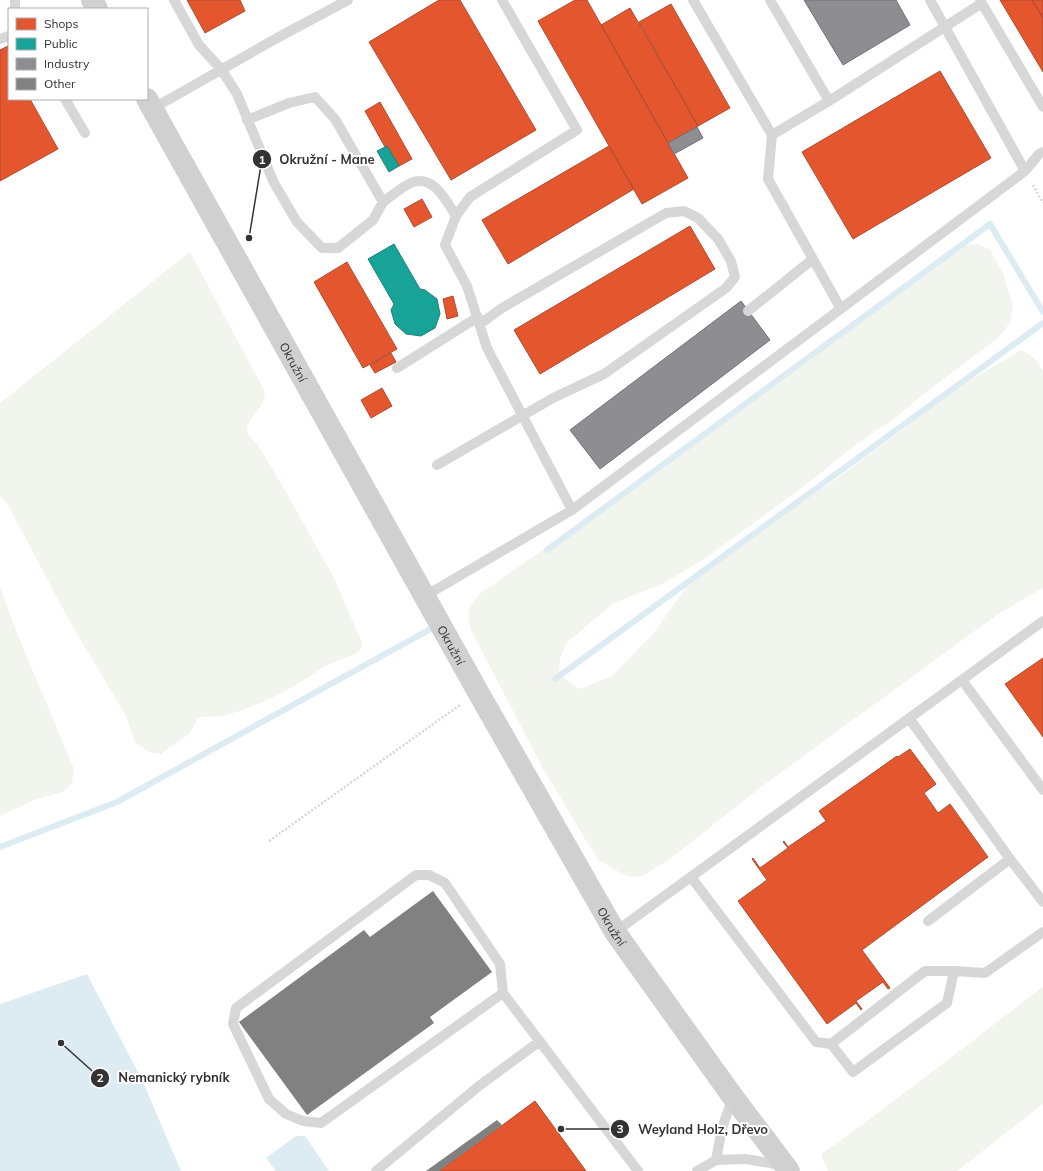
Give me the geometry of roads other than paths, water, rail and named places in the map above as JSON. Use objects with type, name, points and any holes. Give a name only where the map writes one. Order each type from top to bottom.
[{"type":"main road","name":"Okružní","points":[[150,104],[478,692],[615,932],[786,1168]]},
{"type":"lane","points":[[174,0],[199,45],[221,70],[237,94],[278,189],[297,222],[322,248],[338,248],[373,220],[383,202],[412,182],[427,182],[438,189],[456,216]]},
{"type":"lane","points":[[150,104],[221,70],[348,0]]},
{"type":"lane","points":[[502,0],[577,130],[470,198],[456,216],[445,245],[467,286],[487,348],[572,510]]},
{"type":"lane","points":[[693,0],[772,135],[768,179],[841,309]]},
{"type":"lane","points":[[770,0],[829,100]]},
{"type":"lane","points":[[930,0],[1025,171]]},
{"type":"lane","points":[[772,135],[829,100],[981,1],[1043,107]]},
{"type":"lane","points":[[247,120],[289,103],[315,97],[335,119],[383,202]]},
{"type":"lane","points":[[66,100],[85,133]]},
{"type":"lane","points":[[425,596],[572,510],[1025,171],[1039,154],[1043,152]]},
{"type":"lane","points":[[397,368],[666,213],[684,212],[698,218],[718,239],[731,261],[735,277],[726,288],[604,374],[553,398],[437,465]]},
{"type":"lane","points":[[748,311],[813,259]]},
{"type":"lane","points":[[615,932],[1043,621]]},
{"type":"lane","points":[[962,680],[1043,790]]},
{"type":"lane","points":[[909,718],[1010,859],[1043,902]]},
{"type":"lane","points":[[928,921],[1010,859]]},
{"type":"lane","points":[[503,993],[321,1123],[303,1121],[286,1114],[270,1099],[233,1024],[236,1008],[416,875],[429,875],[445,883],[500,964],[503,993],[638,1171]]},
{"type":"lane","points":[[691,877],[816,1042],[831,1044],[853,1072],[947,1003],[954,971]]},
{"type":"lane","points":[[831,1044],[925,971],[985,973],[1043,932]]},
{"type":"lane","points":[[376,1171],[478,1087],[540,1041]]},
{"type":"lane","points":[[716,1160],[722,1128],[733,1096]]},
{"type":"lane","points":[[697,1171],[716,1160],[746,1159],[786,1168]]},
{"type":"waterway","points":[[547,550],[990,224],[1043,312]]},
{"type":"waterway","points":[[555,679],[1043,323]]},
{"type":"waterway","points":[[0,847],[117,802],[436,626]]},
{"type":"place","name":"Okružní - Mane","points":[[249,238]]},
{"type":"place","name":"Nemanický rybník","points":[[61,1043]]},
{"type":"place","name":"Weyland Holz, Dřevo","points":[[561,1129]]}]
